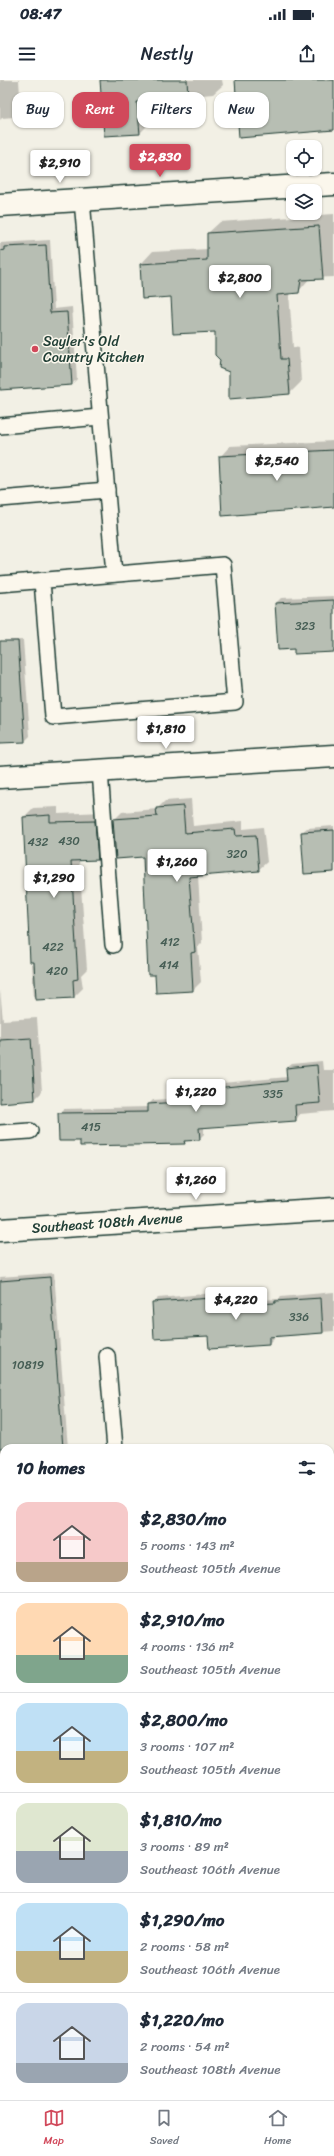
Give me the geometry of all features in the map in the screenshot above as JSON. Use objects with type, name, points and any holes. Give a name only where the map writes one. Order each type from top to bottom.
[{"type":"street","points":[[0,205],[334,184]]},
{"type":"street","points":[[0,777],[334,756]]},
{"type":"street","name":"Southeast 108th Avenue","points":[[0,1230],[334,1209]]},
{"type":"lane","points":[[82,200],[114,574]]},
{"type":"lane","points":[[0,426],[100,417]]},
{"type":"lane","points":[[0,499],[107,490]]},
{"type":"lane","points":[[0,584],[42,580],[223,565],[235,702],[53,718],[42,580]]},
{"type":"lane","points":[[100,771],[114,945]]},
{"type":"lane","points":[[0,1133],[30,1131]]},
{"type":"lane","points":[[106,1356],[115,1444]]},
{"type":"building","points":[[100,80],[187,80],[188,92],[137,92],[137,128],[139,128],[140,134],[104,136],[103,128],[129,128],[129,92],[101,92]]},
{"type":"building","points":[[235,80],[334,80],[334,130],[239,138],[238,128],[269,128],[269,92],[236,92]]},
{"type":"building","points":[[319,226],[323,279],[301,280],[299,293],[277,295],[281,359],[287,359],[290,394],[229,399],[229,372],[219,368],[220,360],[215,355],[215,332],[173,334],[171,297],[142,299],[140,264],[207,260],[207,233]]},
{"type":"building","name":"Sayler's Old Country Kitchen","points":[[46,245],[50,313],[67,312],[72,385],[0,390],[0,251],[4,250],[4,247]]},
{"type":"building","points":[[334,450],[334,507],[222,516],[219,456]]},
{"type":"building","points":[[334,600],[334,652],[294,654],[294,649],[278,650],[275,603]]},
{"type":"building","points":[[0,641],[18,641],[25,742],[0,743]]},
{"type":"building","points":[[183,806],[185,833],[235,829],[236,836],[256,835],[259,871],[189,877],[195,952],[191,953],[193,991],[156,993],[155,975],[148,975],[143,857],[116,859],[113,819],[157,816],[156,808]]},
{"type":"building","points":[[50,815],[50,822],[95,821],[98,860],[71,861],[78,979],[73,980],[74,998],[36,1000],[34,962],[30,962],[23,817]]},
{"type":"building","points":[[334,830],[334,872],[304,874],[301,832]]},
{"type":"building","points":[[31,1038],[35,1100],[0,1103],[0,1040]]},
{"type":"building","points":[[317,1065],[320,1103],[295,1105],[296,1121],[199,1128],[200,1140],[184,1141],[185,1144],[80,1146],[80,1141],[59,1141],[58,1113],[148,1112],[148,1104],[194,1101],[194,1090],[287,1081],[286,1068]]},
{"type":"building","points":[[50,1277],[63,1444],[0,1444],[0,1281]]},
{"type":"building","points":[[212,1298],[213,1306],[275,1303],[275,1301],[321,1298],[323,1333],[269,1337],[269,1345],[209,1349],[208,1336],[154,1339],[152,1302]]},
{"type":"place","name":"Sayler's Old Country Kitchen","points":[[35,349]]}]
